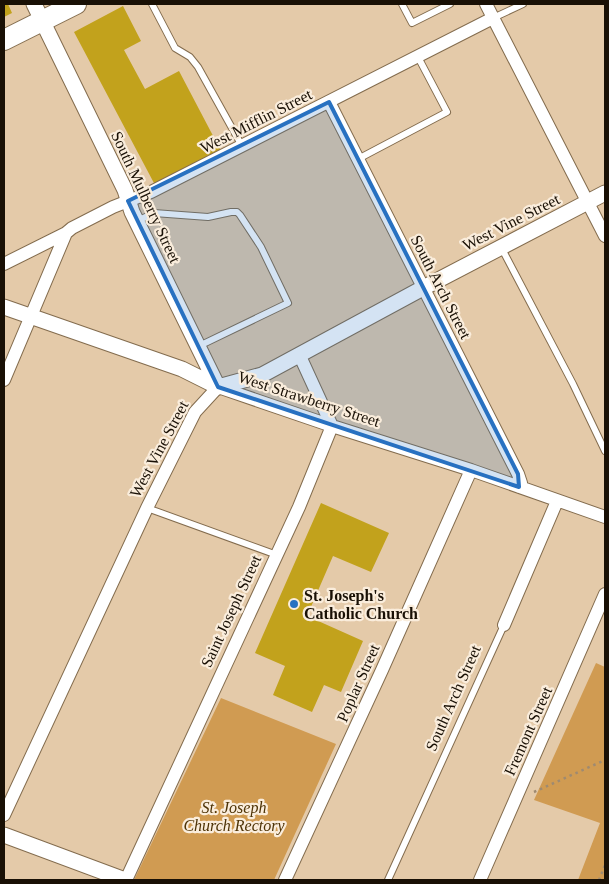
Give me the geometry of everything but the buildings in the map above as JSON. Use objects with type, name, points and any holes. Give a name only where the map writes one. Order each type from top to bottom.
[{"type":"main road","points":[[4,40],[38,12],[76,4]]},
{"type":"street","points":[[486,4],[605,236]]},
{"type":"street","name":"South Mulberry Street","points":[[38,12],[125,190],[137,222],[218,387]]},
{"type":"street","name":"West Mifflin Street","points":[[4,264],[109,209],[152,192],[493,18]]},
{"type":"street","name":"South Arch Street","points":[[329,102],[518,474],[521,484],[519,487]]},
{"type":"street","name":"West Vine Street","points":[[4,815],[195,412],[218,387],[262,374],[605,194]]},
{"type":"street","points":[[4,380],[66,233]]},
{"type":"street","name":"West Strawberry Street","points":[[4,307],[182,369],[218,387],[332,426],[471,470],[605,517]]},
{"type":"street","points":[[299,354],[332,426]]},
{"type":"street","name":"Saint Joseph Street","points":[[126,880],[299,507],[332,426]]},
{"type":"street","name":"Poplar Street","points":[[285,880],[382,670],[471,470]]},
{"type":"street","name":"South Arch Street","points":[[504,624],[557,501]]},
{"type":"street","name":"Fremont Street","points":[[480,880],[605,594]]},
{"type":"street","points":[[4,835],[126,880]]},
{"type":"lane","points":[[152,4],[175,48],[190,57],[198,67],[242,146]]},
{"type":"lane","points":[[402,4],[412,22],[450,4]]},
{"type":"lane","name":"West Mifflin Street","points":[[493,18],[523,4]]},
{"type":"lane","points":[[358,159],[447,112],[418,57]]},
{"type":"lane","points":[[137,222],[154,213],[208,217],[237,212],[261,247],[288,303],[198,346]]},
{"type":"lane","points":[[501,247],[573,384],[605,450]]},
{"type":"lane","points":[[148,508],[276,555]]},
{"type":"lane","name":"South Arch Street","points":[[388,880],[504,624]]},
{"type":"path","points":[[532,793],[605,760]]},
{"type":"path","points":[[599,880],[605,865]]},
{"type":"highlighted area","points":[[329,102],[518,474],[519,487],[218,387],[128,201]]},
{"type":"green space","points":[[596,663],[605,667],[605,880],[578,880],[600,823],[534,800]]},
{"type":"green space","name":"St. Joseph Church Rectory","points":[[221,698],[336,744],[274,880],[134,880]]},
{"type":"place","name":"St. Joseph's Catholic Church","points":[[294,604]]}]
